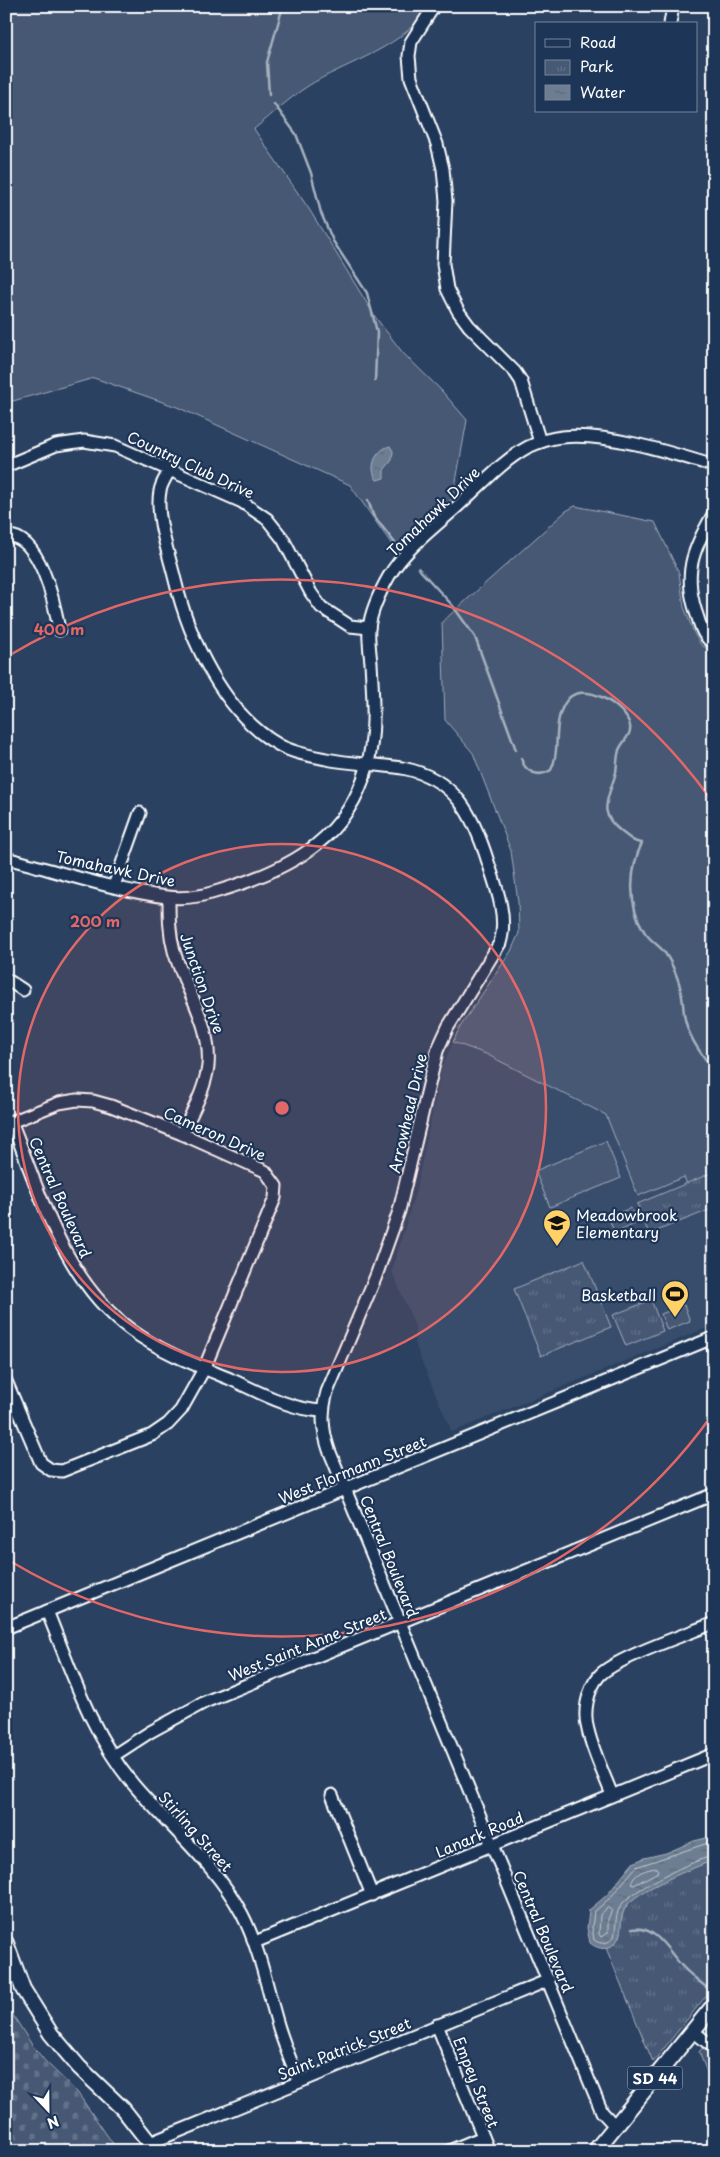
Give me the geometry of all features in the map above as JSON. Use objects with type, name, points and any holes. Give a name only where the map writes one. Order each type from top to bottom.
[{"type":"main road","points":[[6,1943],[23,1989],[51,2034],[79,2066],[122,2109],[153,2147]]},
{"type":"main road","name":"SD 44","points":[[596,2151],[714,2004]]},
{"type":"street","points":[[434,6],[412,42],[409,56],[411,78],[437,144],[443,169],[446,201],[443,264],[447,289],[458,311],[469,326],[518,376],[525,391],[540,442]]},
{"type":"street","points":[[670,22],[673,6]]},
{"type":"street","name":"Tomahawk Drive","points":[[6,858],[169,898],[200,897],[243,883],[281,867],[310,851],[328,836],[344,818],[360,792],[368,765],[374,728],[369,628],[389,576],[404,555],[506,462],[540,442],[565,436],[610,440],[679,455],[714,466]]},
{"type":"street","name":"Country Club Drive","points":[[6,466],[56,445],[84,441],[115,446],[242,502],[267,519],[283,539],[321,607],[350,626],[369,628]]},
{"type":"street","name":"Arrowhead Drive","points":[[169,470],[160,489],[158,508],[180,602],[196,641],[226,697],[263,735],[281,746],[309,756],[417,771],[442,784],[460,800],[473,820],[492,871],[501,906],[502,935],[495,953],[448,1027],[437,1051],[399,1211],[376,1276],[332,1378],[323,1412]]},
{"type":"street","points":[[713,643],[703,633],[694,609],[689,578],[697,544],[714,513]]},
{"type":"street","points":[[6,536],[24,540],[34,551],[54,602],[59,630]]},
{"type":"street","points":[[114,886],[140,813]]},
{"type":"street","name":"Junction Drive","points":[[169,898],[169,928],[174,952],[205,1027],[209,1047],[205,1084],[182,1134]]},
{"type":"street","points":[[6,979],[23,990]]},
{"type":"street","name":"Cameron Drive","points":[[9,1122],[44,1108],[77,1100],[111,1106],[182,1134],[265,1171],[276,1186],[275,1198],[204,1368]]},
{"type":"street","name":"Central Boulevard","points":[[9,1122],[63,1246],[75,1268],[115,1317],[154,1345],[204,1368],[302,1410],[323,1412],[326,1438],[400,1623],[604,2116],[615,2126]]},
{"type":"street","name":"West Flormann Street","points":[[6,1628],[345,1488],[712,1345]]},
{"type":"street","points":[[6,1381],[41,1463],[51,1470],[62,1472],[152,1435],[168,1424],[181,1410],[204,1368]]},
{"type":"street","name":"West Saint Anne Street","points":[[113,1756],[150,1732],[204,1702],[714,1494]]},
{"type":"street","name":"Stirling Street","points":[[47,1611],[92,1722],[113,1756],[133,1784],[217,1875],[242,1913],[255,1942],[278,2026],[300,2082]]},
{"type":"street","points":[[612,1795],[587,1730],[586,1709],[592,1689],[600,1675],[616,1663],[714,1623]]},
{"type":"street","name":"Lanark Road","points":[[255,1942],[714,1754]]},
{"type":"street","points":[[332,1795],[372,1894]]},
{"type":"street","name":"Saint Patrick Street","points":[[153,2147],[300,2082],[549,1980]]},
{"type":"street","name":"Empey Street","points":[[437,2025],[489,2151]]},
{"type":"street","points":[[692,2031],[714,2048]]},
{"type":"street","points":[[449,2151],[483,2137]]},
{"type":"shaded area","name":"Meadowbrook Elementary","points":[[453,1042],[486,1054],[606,1115],[638,1196],[685,1177],[688,1183],[714,1172],[714,1331],[711,1326],[452,1432],[421,1360],[415,1343],[415,1326],[392,1271],[416,1190],[442,1067]]},
{"type":"green space","points":[[6,6],[425,6],[418,19],[407,32],[374,52],[308,86],[254,129],[309,209],[376,318],[403,353],[441,390],[467,420],[453,498],[395,549],[350,485],[177,407],[94,378],[6,403]]},
{"type":"green space","points":[[575,506],[655,522],[679,573],[684,607],[694,633],[701,645],[709,650],[714,662],[714,1172],[687,1184],[684,1177],[638,1196],[606,1115],[486,1054],[453,1042],[460,1027],[511,951],[519,933],[518,902],[511,851],[473,753],[445,720],[442,622],[566,511]]},
{"type":"green space","points":[[606,1141],[621,1178],[550,1207],[535,1171]]},
{"type":"green space","points":[[714,1172],[714,1208],[649,1234],[637,1204]]},
{"type":"green space","points":[[631,1208],[637,1223],[615,1233],[608,1217]]},
{"type":"green space","points":[[584,1260],[611,1327],[541,1356],[514,1289]]},
{"type":"green space","points":[[651,1300],[663,1331],[626,1346],[613,1315]]},
{"type":"green space","name":"Basketball","points":[[684,1305],[690,1321],[667,1330],[661,1314]]},
{"type":"green space","points":[[714,1860],[714,1986],[653,2062],[606,1948],[613,1943],[620,1933],[623,1914],[631,1901],[659,1883]]},
{"type":"green space","points":[[6,2004],[32,2045],[45,2061],[77,2092],[118,2151],[6,2151]]},
{"type":"green space","points":[[714,2034],[714,2090],[699,2052]]},
{"type":"water","points":[[390,446],[393,451],[392,460],[384,470],[384,478],[377,480],[373,470],[374,460],[380,451]]},
{"type":"water","points":[[714,1836],[714,1860],[666,1880],[631,1901],[623,1912],[619,1936],[614,1944],[608,1948],[602,1948],[590,1943],[587,1928],[589,1910],[607,1895],[633,1863],[644,1858],[666,1853],[694,1841]]},
{"type":"waterway","points":[[269,95],[267,62],[283,6]]},
{"type":"waterway","points":[[274,104],[296,134],[311,173],[321,213],[333,241],[367,293],[377,332],[375,381]]},
{"type":"waterway","points":[[368,500],[373,515],[395,543]]},
{"type":"waterway","points":[[418,568],[453,606],[475,637],[516,750]]},
{"type":"waterway","points":[[521,758],[526,767],[533,773],[542,774],[551,770],[556,754],[557,728],[561,711],[565,703],[572,696],[581,693],[602,697],[621,710],[627,718],[630,732],[619,750],[616,772],[606,805],[607,812],[614,825],[623,833],[636,842],[642,843],[633,876],[632,887],[635,910],[646,934],[663,950],[672,965],[680,986],[685,1021],[690,1035],[697,1048],[710,1065],[714,1067]]},
{"type":"waterway","points":[[632,1929],[648,1931],[655,1935],[685,1969],[706,1987]]},
{"type":"place","name":"Meadowbrook Elementary","points":[[557,1247]]},
{"type":"place","name":"Basketball","points":[[675,1318]]}]
